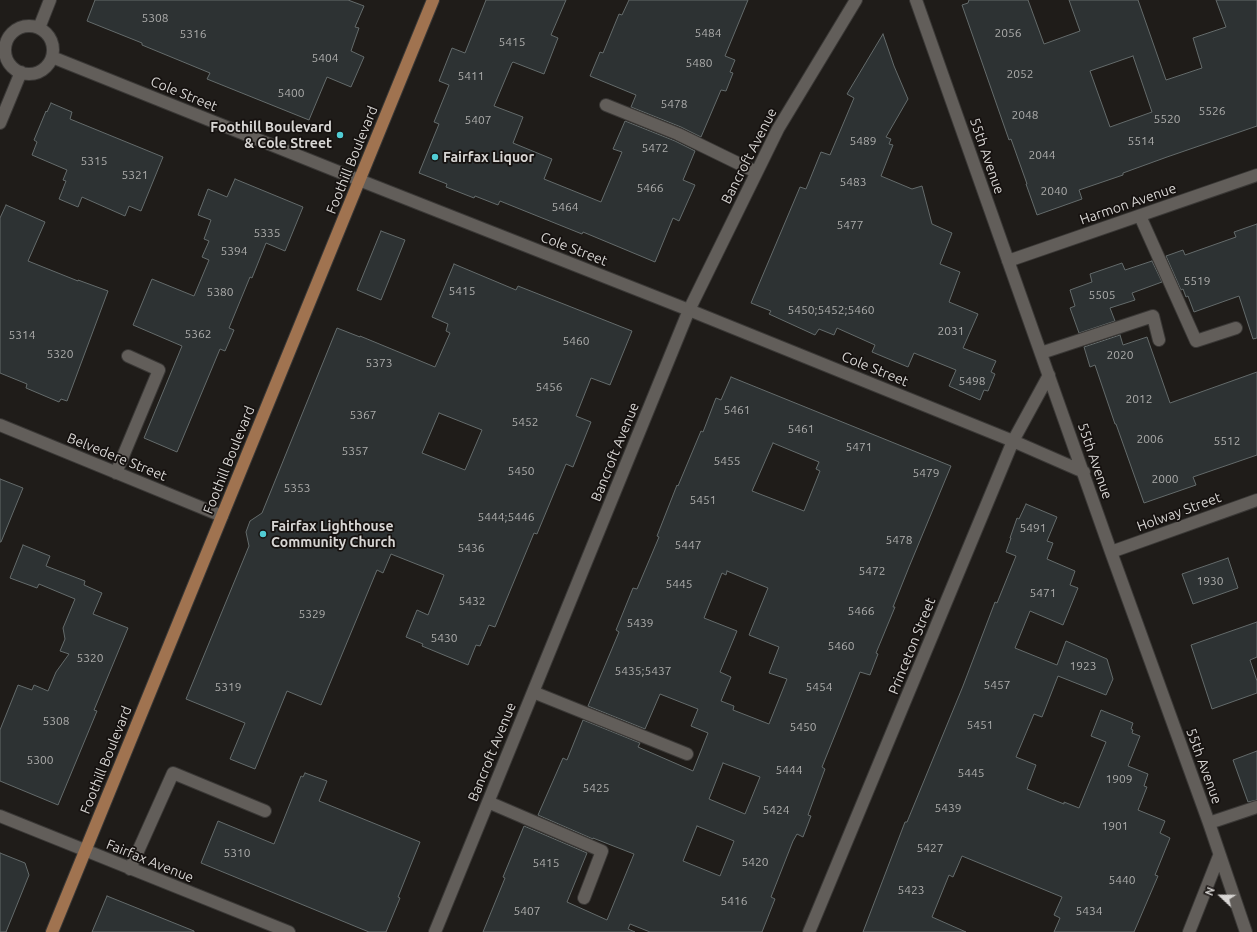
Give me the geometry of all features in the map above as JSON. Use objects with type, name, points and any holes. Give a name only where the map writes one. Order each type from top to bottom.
[{"type":"main road","name":"Foothill Boulevard","points":[[52,932],[433,0]]},
{"type":"street","points":[[39,28],[50,0]]},
{"type":"street","name":"Bancroft Avenue","points":[[435,932],[689,310],[778,129],[856,0]]},
{"type":"street","name":"55th Avenue","points":[[916,0],[1111,552],[1209,823],[1246,932]]},
{"type":"street","points":[[34,26],[39,28],[51,39],[53,45],[52,57],[48,65],[41,71],[27,74],[21,72],[15,69],[9,62],[4,37],[21,28],[34,26]]},
{"type":"street","name":"Cole Street","points":[[52,57],[689,310],[1013,441],[1084,472]]},
{"type":"street","points":[[0,123],[21,72]]},
{"type":"street","points":[[606,105],[678,134],[756,172]]},
{"type":"street","name":"Harmon Avenue","points":[[1008,261],[1257,175]]},
{"type":"street","points":[[1140,216],[1196,341],[1236,328]]},
{"type":"street","points":[[1041,353],[1153,316],[1159,340]]},
{"type":"street","points":[[116,473],[159,370],[128,356]]},
{"type":"street","name":"Princeton Street","points":[[810,932],[1013,441],[1049,375]]},
{"type":"street","name":"Belvedere Street","points":[[0,425],[222,516]]},
{"type":"street","name":"Holway Street","points":[[1111,552],[1257,500]]},
{"type":"street","points":[[533,692],[687,754]]},
{"type":"street","points":[[130,869],[173,773],[264,811]]},
{"type":"street","points":[[488,802],[602,851],[584,898]]},
{"type":"street","points":[[1209,823],[1257,807]]},
{"type":"street","name":"Fairfax Avenue","points":[[0,816],[289,932]]},
{"type":"street","points":[[1189,932],[1219,856]]},
{"type":"building","points":[[95,0],[348,0],[364,6],[355,27],[359,28],[351,51],[364,57],[351,87],[327,77],[309,120],[207,79],[210,73],[87,21]]},
{"type":"building","points":[[486,0],[566,0],[551,35],[558,38],[544,74],[513,62],[494,106],[523,117],[513,143],[552,159],[544,179],[601,202],[622,152],[613,149],[625,121],[675,141],[695,151],[683,180],[695,185],[679,221],[673,218],[655,262],[583,232],[582,234],[500,201],[498,205],[475,196],[474,198],[446,187],[447,184],[419,173],[439,124],[434,122],[449,85],[439,81],[452,48],[465,53]]},
{"type":"building","points":[[629,0],[748,0],[725,56],[735,60],[730,72],[733,73],[726,91],[721,90],[701,137],[681,127],[631,107],[636,95],[590,76],[600,52],[603,53],[619,14],[622,15]]},
{"type":"building","points":[[969,0],[1028,0],[1044,44],[1080,31],[1069,0],[1138,0],[1166,80],[1202,68],[1193,38],[1226,27],[1216,0],[1257,0],[1257,126],[1167,157],[1123,173],[1123,175],[1079,190],[1082,199],[1037,215],[962,5],[968,3]],"holes":[[[1133,56],[1152,112],[1110,127],[1090,71]]]},
{"type":"building","points":[[883,34],[894,66],[908,99],[886,137],[891,139],[889,144],[893,145],[881,176],[912,189],[922,186],[932,224],[952,233],[940,264],[960,272],[949,302],[978,314],[963,348],[996,361],[991,372],[995,374],[988,391],[984,390],[980,400],[949,386],[956,370],[914,353],[908,367],[872,352],[875,345],[837,328],[834,335],[819,329],[815,335],[769,314],[771,311],[751,303],[800,187],[806,189],[821,152],[830,155],[854,98],[847,94]]},
{"type":"building","points":[[51,103],[72,112],[70,119],[163,157],[141,211],[129,206],[125,216],[82,197],[78,207],[59,199],[66,181],[63,180],[67,170],[32,155],[37,142],[34,140],[46,111],[47,112]]},
{"type":"building","points":[[235,179],[303,207],[285,251],[266,243],[229,328],[234,330],[225,351],[220,349],[177,452],[144,438],[182,346],[133,325],[152,279],[194,296],[209,260],[202,257],[209,241],[204,239],[211,220],[198,215],[208,189],[227,197]]},
{"type":"building","points":[[6,205],[45,222],[28,261],[108,291],[67,401],[61,399],[59,402],[26,388],[27,384],[0,373],[0,218]]},
{"type":"building","points":[[1257,224],[1257,338],[1253,339],[1239,296],[1194,312],[1188,296],[1186,297],[1183,289],[1181,290],[1166,256],[1183,250],[1185,255],[1236,237],[1234,232]]},
{"type":"building","points":[[381,231],[405,240],[381,300],[357,290]]},
{"type":"building","points":[[1152,261],[1162,282],[1132,293],[1135,300],[1110,308],[1115,321],[1079,333],[1070,308],[1075,306],[1070,290],[1092,282],[1090,274],[1122,263],[1125,270]]},
{"type":"building","points":[[454,264],[516,290],[518,286],[632,331],[610,385],[591,378],[576,416],[591,422],[573,467],[566,464],[537,534],[534,533],[495,627],[489,625],[480,646],[476,645],[468,665],[422,646],[423,644],[406,637],[417,610],[428,615],[444,575],[391,554],[383,573],[377,570],[321,705],[287,691],[255,769],[230,759],[245,723],[186,699],[249,546],[246,532],[250,521],[262,513],[337,328],[435,367],[450,333],[446,331],[448,324],[432,317]],"holes":[[[439,413],[482,430],[465,470],[422,453]]]},
{"type":"building","points":[[1120,335],[1123,345],[1147,337],[1170,403],[1257,372],[1257,455],[1193,477],[1196,485],[1144,503],[1095,365],[1090,367],[1084,347]]},
{"type":"building","points":[[731,377],[951,466],[893,607],[895,607],[876,653],[878,654],[870,675],[860,672],[822,767],[825,769],[808,815],[811,816],[803,837],[797,834],[793,841],[771,897],[775,899],[762,932],[650,932],[630,924],[628,929],[635,932],[483,932],[524,826],[587,853],[567,902],[607,920],[634,854],[593,839],[538,815],[563,758],[567,760],[583,720],[640,743],[638,747],[693,771],[708,733],[691,726],[698,709],[660,694],[645,729],[588,706],[619,632],[616,630],[633,588],[637,589],[659,537],[657,536],[677,485],[678,486],[701,431],[703,432],[716,398],[721,400]],"holes":[[[773,443],[819,462],[816,469],[820,471],[804,511],[752,491]],[[727,571],[768,588],[749,635],[779,647],[769,673],[787,679],[769,724],[733,710],[734,706],[721,701],[731,677],[720,672],[737,631],[704,618],[722,573],[726,575]],[[723,763],[760,777],[745,814],[709,799]],[[697,826],[734,841],[720,876],[683,861]]]},
{"type":"building","points":[[0,479],[23,488],[1,542],[0,542]]},
{"type":"building","points":[[1026,504],[1057,517],[1047,541],[1053,543],[1047,559],[1075,571],[1070,585],[1078,588],[1063,625],[1030,611],[1015,648],[1057,665],[1066,641],[1107,659],[1113,679],[1106,695],[1058,676],[1042,717],[1034,714],[1016,757],[1036,765],[1027,789],[1064,804],[1064,802],[1079,808],[1106,742],[1091,736],[1101,710],[1133,723],[1131,729],[1133,730],[1132,733],[1140,736],[1128,766],[1148,774],[1144,786],[1147,787],[1138,810],[1165,821],[1160,833],[1170,838],[1155,875],[1158,876],[1134,932],[1054,932],[1060,918],[1054,915],[1062,897],[962,856],[953,877],[949,875],[932,917],[966,932],[863,932],[905,822],[907,822],[963,686],[995,602],[997,603],[1016,556],[1006,552],[1017,518],[1019,519]]},
{"type":"building","points":[[23,545],[50,556],[46,566],[85,581],[84,585],[102,593],[93,614],[128,628],[94,710],[97,711],[58,805],[0,781],[0,730],[18,685],[32,690],[34,685],[48,691],[56,672],[69,654],[60,651],[65,639],[63,628],[75,599],[39,584],[37,588],[10,578]]},
{"type":"building","points":[[1228,558],[1238,588],[1193,604],[1182,574]]},
{"type":"building","points":[[1257,622],[1257,657],[1250,660],[1257,681],[1257,693],[1212,709],[1191,645]]},
{"type":"building","points":[[1257,751],[1257,800],[1248,802],[1233,760]]},
{"type":"building","points":[[305,773],[327,781],[319,801],[420,842],[386,932],[369,932],[201,863],[218,821],[274,844],[301,776],[303,777]]},
{"type":"building","points":[[0,853],[25,863],[29,875],[6,932],[0,932]]},
{"type":"building","points":[[107,896],[194,931],[194,932],[92,932]]},
{"type":"place","name":"Foothill Boulevard & Cole Street","points":[[340,135]]},
{"type":"place","name":"Fairfax Liquor","points":[[435,157]]},
{"type":"place","name":"Fairfax Lighthouse Community Church","points":[[263,534]]}]
